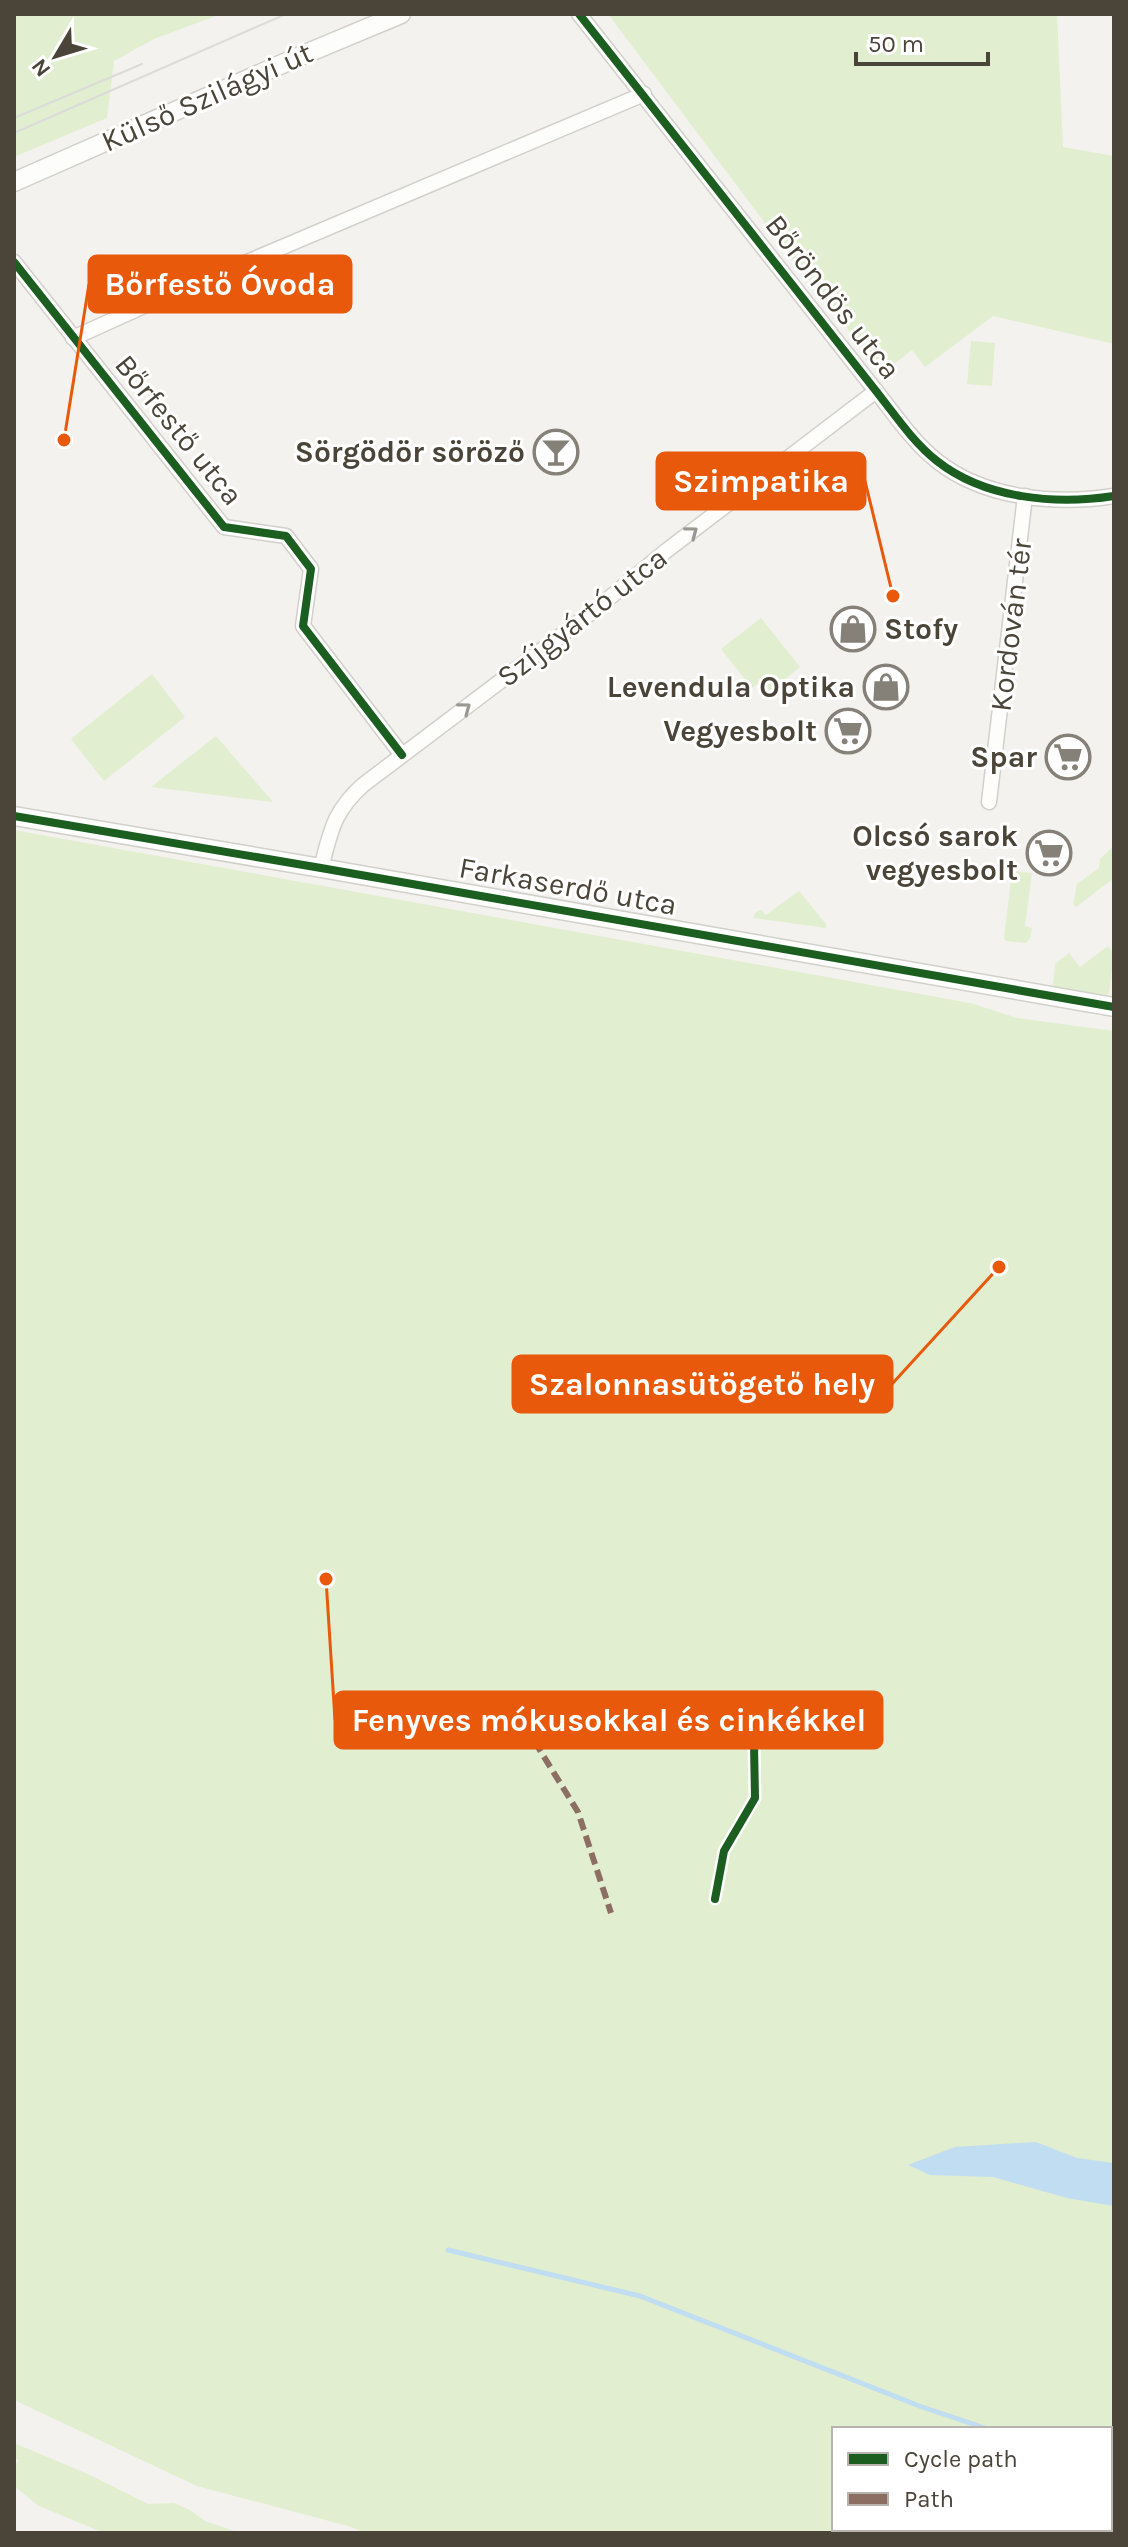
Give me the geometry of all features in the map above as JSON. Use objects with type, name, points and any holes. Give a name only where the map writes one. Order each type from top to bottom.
[{"type":"street","name":"Külső Szilágyi út","points":[[14,182],[401,14]]},
{"type":"street","name":"Bőröndös utca","points":[[579,14],[921,447],[939,463],[983,487],[1025,496],[1088,500],[1114,496]]},
{"type":"street","points":[[73,338],[644,94]]},
{"type":"street","name":"Bőrfestő utca","points":[[14,262],[224,527],[286,536],[300,552],[311,569],[303,626],[402,755]]},
{"type":"street","name":"Szíjgyártó utca","points":[[321,868],[334,822],[344,802],[876,391]]},
{"type":"street","name":"Kordován tér","points":[[989,802],[1025,496]]},
{"type":"street","name":"Farkaserdő utca","points":[[14,816],[1114,1007]]},
{"type":"street","points":[[1114,998],[1114,1007]]},
{"type":"green space","points":[[14,14],[221,14],[154,39],[114,61],[107,118],[14,157]]},
{"type":"green space","points":[[608,14],[1057,14],[1063,147],[1114,156],[1114,344],[993,316],[925,367],[912,350],[885,371],[804,275]]},
{"type":"green space","points":[[971,341],[995,343],[992,386],[967,384]]},
{"type":"green space","points":[[761,618],[800,667],[770,691],[762,681],[752,688],[721,649]]},
{"type":"green space","points":[[152,674],[185,717],[104,781],[71,739]]},
{"type":"green space","points":[[216,736],[273,802],[151,787]]},
{"type":"green space","points":[[14,830],[970,1003],[1017,1018],[1114,1031],[1114,2533],[366,2533],[197,2486],[14,2400]]},
{"type":"green space","points":[[1114,846],[1114,878],[1076,907],[1073,904],[1077,884],[1099,868],[1100,859]]},
{"type":"green space","points":[[1012,871],[1032,873],[1025,926],[1032,928],[1026,943],[1006,941],[1004,938]]},
{"type":"green space","points":[[799,891],[826,928],[753,918],[761,910],[766,915]]},
{"type":"green space","points":[[1108,946],[1114,954],[1109,993],[1053,987],[1055,964],[1069,953],[1080,967]]},
{"type":"green space","points":[[14,2443],[88,2474],[148,2504],[174,2503],[205,2521],[240,2533],[104,2533],[39,2506],[14,2486],[14,2467],[19,2460],[14,2457]]},
{"type":"water","points":[[1036,2142],[1077,2158],[1114,2163],[1114,2206],[1067,2198],[993,2177],[930,2175],[908,2165],[955,2147]]},
{"type":"waterway","points":[[448,2250],[640,2296],[922,2407],[982,2427]]},
{"type":"tram line","points":[[14,133],[286,14]]},
{"type":"tram line","points":[[14,118],[142,64]]},
{"type":"marked path","points":[[525,1726],[578,1812],[611,1913]]},
{"type":"cycle path","points":[[579,14],[897,419],[928,454],[956,474],[999,491],[1045,499],[1114,496]]},
{"type":"cycle path","points":[[14,262],[224,527],[286,536],[311,569],[303,626],[402,755]]},
{"type":"cycle path","points":[[14,816],[1114,1007]]},
{"type":"cycle path","points":[[715,1899],[724,1851],[755,1798],[754,1744]]},
{"type":"place","name":"Bőrfestő Óvoda","points":[[64,440]]},
{"type":"place","name":"Sörgödör söröző","points":[[556,452]]},
{"type":"place","name":"Szimpatika","points":[[893,596]]},
{"type":"place","name":"Stofy","points":[[853,629]]},
{"type":"place","name":"Levendula Optika","points":[[886,687]]},
{"type":"place","name":"Vegyesbolt","points":[[848,731]]},
{"type":"place","name":"Spar","points":[[1068,757]]},
{"type":"place","name":"Olcsó sarok vegyesbolt","points":[[1049,853]]},
{"type":"place","name":"Szalonnasütögető hely","points":[[999,1267]]},
{"type":"place","name":"Fenyves mókusokkal és cinkékkel","points":[[326,1579]]}]
